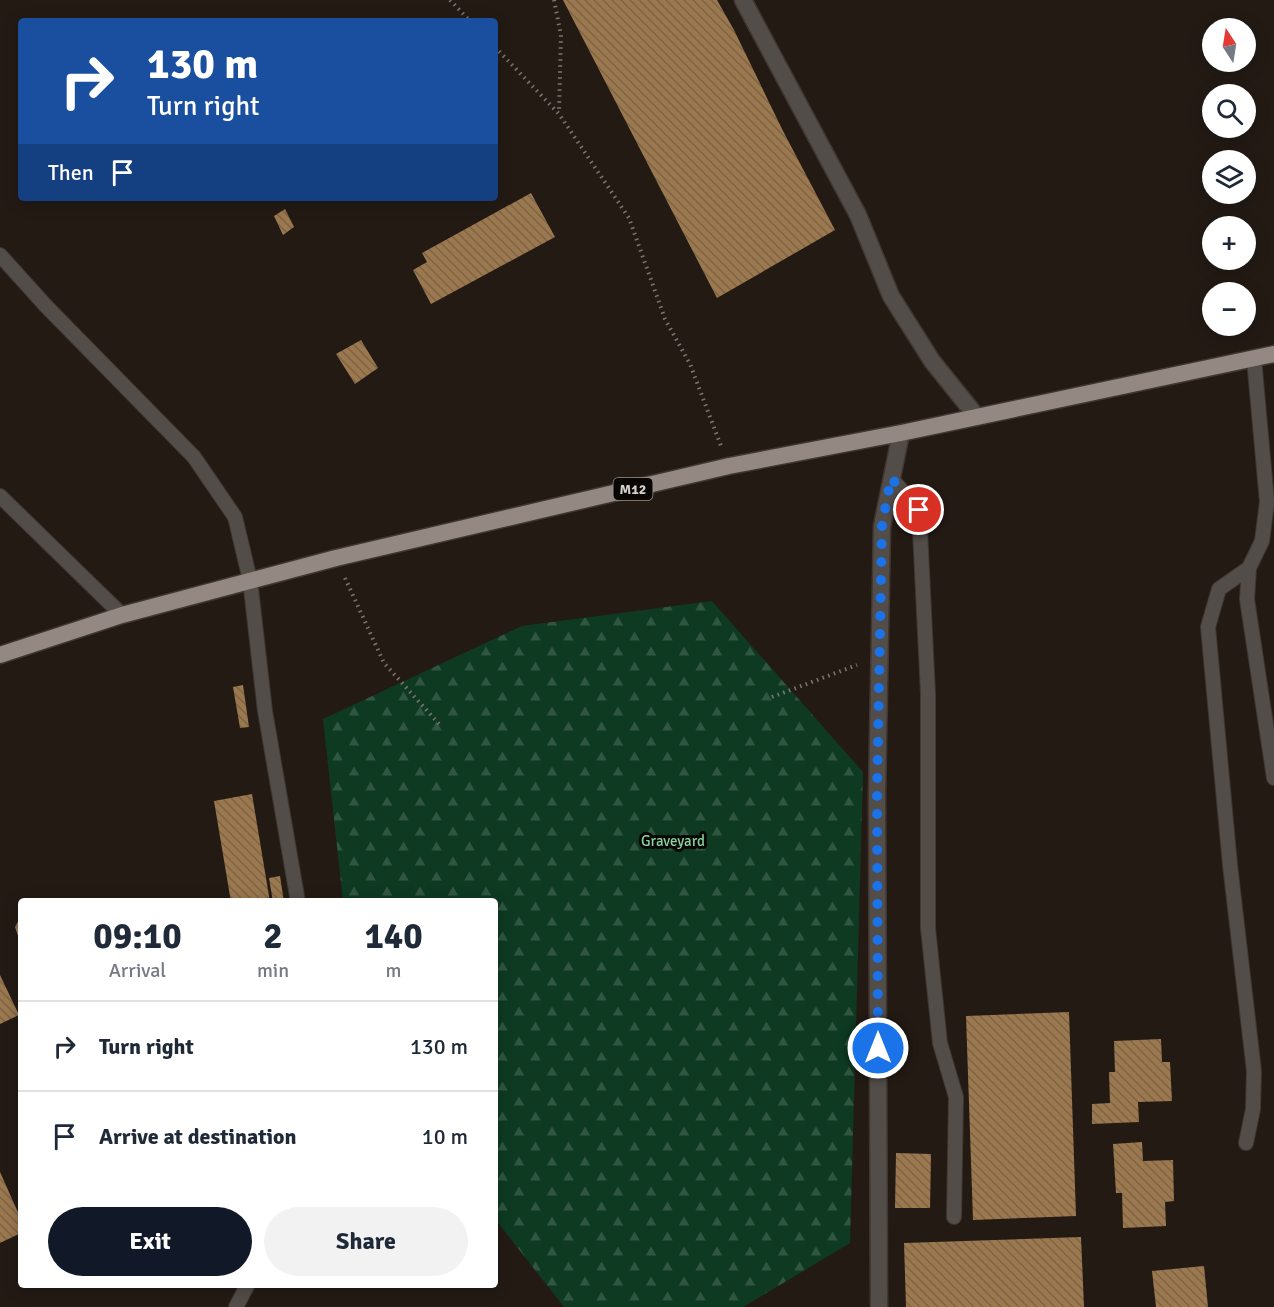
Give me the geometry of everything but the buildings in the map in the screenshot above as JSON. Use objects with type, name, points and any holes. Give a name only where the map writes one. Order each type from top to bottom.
[{"type":"highway","name":"M12","points":[[0,655],[122,615],[336,558],[729,466],[901,433],[1274,354]]},
{"type":"street","points":[[742,0],[858,215],[891,296],[932,361],[977,417]]},
{"type":"street","points":[[879,1307],[877,794],[879,643],[882,526],[901,433]]},
{"type":"lane","points":[[0,255],[46,306],[194,457],[235,517],[250,580],[265,711],[297,898]]},
{"type":"lane","points":[[1254,359],[1267,502],[1262,541],[1249,568],[1247,599],[1274,778]]},
{"type":"lane","points":[[891,478],[919,510],[928,694],[928,928],[940,1043],[956,1098],[954,1217]]},
{"type":"lane","points":[[0,496],[122,615]]},
{"type":"lane","points":[[1246,1143],[1253,1109],[1254,1071],[1230,865],[1208,627],[1219,590],[1249,568]]},
{"type":"lane","points":[[236,1307],[246,1288]]},
{"type":"path","points":[[450,0],[467,18]]},
{"type":"path","points":[[554,0],[561,35],[559,114]]},
{"type":"path","points":[[498,51],[559,114],[629,218],[665,319],[690,364],[729,466]]},
{"type":"path","points":[[336,558],[384,663],[439,723]]},
{"type":"path","points":[[772,697],[856,666],[879,643]]},
{"type":"green space","name":"Graveyard","points":[[712,601],[863,772],[850,1243],[743,1307],[564,1307],[498,1223],[498,898],[343,898],[323,719],[522,626]]},
{"type":"route","points":[[878,1048],[877,794],[882,526],[891,478],[919,510]]}]
